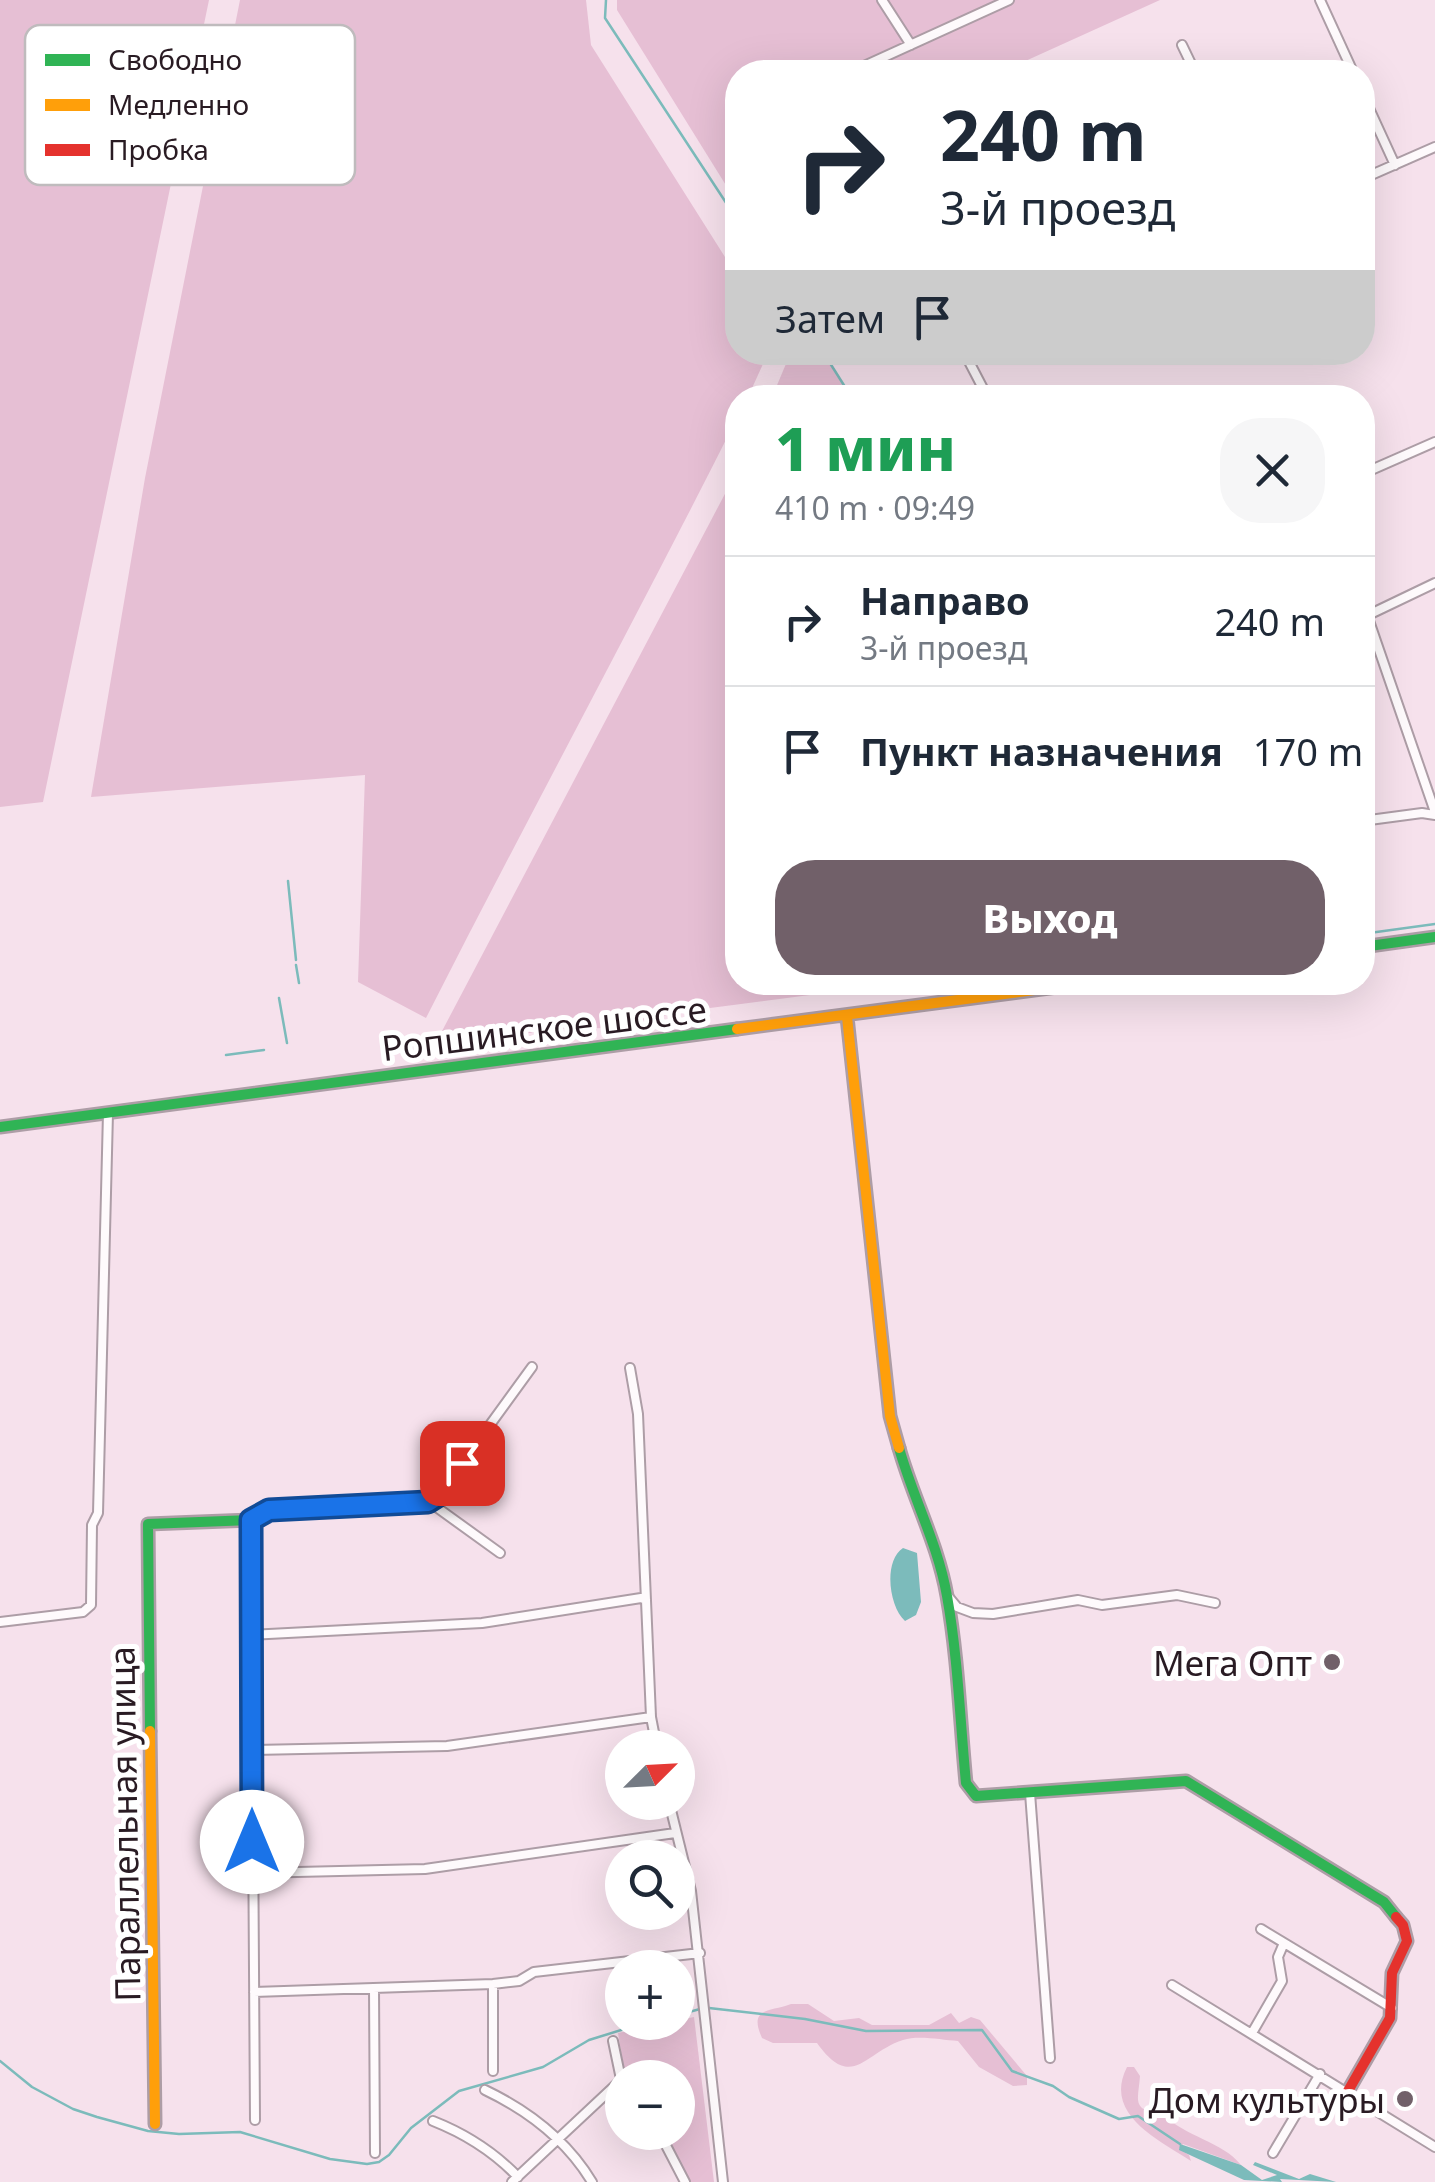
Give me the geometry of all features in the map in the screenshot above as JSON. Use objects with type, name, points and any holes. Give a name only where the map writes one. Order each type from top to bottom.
[{"type":"street","points":[[882,0],[911,45]]},
{"type":"street","points":[[878,60],[1009,0]]},
{"type":"street","points":[[1320,0],[1348,60]]},
{"type":"street","points":[[1182,45],[1189,60]]},
{"type":"street","points":[[1375,121],[1395,164]]},
{"type":"street","points":[[1375,173],[1435,147]]},
{"type":"street","points":[[1375,468],[1435,442]]},
{"type":"street","points":[[1375,611],[1435,583]]},
{"type":"street","points":[[1375,644],[1435,814],[1375,819]]},
{"type":"street","points":[[1375,945],[1435,937]]},
{"type":"street","name":"Ропшинское шоссе","points":[[0,1127],[1003,995]]},
{"type":"street","points":[[848,1017],[890,1416],[906,1474],[925,1516],[947,1595],[966,1784],[976,1796],[1186,1781],[1384,1902],[1402,1925],[1407,1941],[1392,1973],[1392,2008],[1387,2027],[1348,2091]]},
{"type":"street","points":[[0,1622],[82,1612],[91,1606],[92,1525],[98,1513],[108,1113]]},
{"type":"street","points":[[254,2120],[251,1520],[269,1510],[428,1502],[439,1495],[532,1367]]},
{"type":"street","points":[[630,1368],[638,1414],[654,1730]]},
{"type":"street","points":[[428,1502],[500,1552]]},
{"type":"street","name":"Параллельная улица","points":[[155,2124],[148,1524],[251,1520]]},
{"type":"street","points":[[947,1595],[957,1607],[993,1614],[1078,1600],[1102,1605],[1176,1595],[1215,1602]]},
{"type":"street","points":[[251,1634],[482,1623],[646,1600]]},
{"type":"street","points":[[252,1750],[447,1746],[651,1717]]},
{"type":"street","points":[[1030,1792],[1050,2058]]},
{"type":"street","points":[[672,1820],[691,1891],[700,1953],[723,2182]]},
{"type":"street","points":[[253,1873],[425,1869],[675,1833]]},
{"type":"street","points":[[1261,1929],[1392,2008]]},
{"type":"street","points":[[1252,2033],[1282,1981],[1278,1957],[1284,1943]]},
{"type":"street","points":[[254,1992],[492,1984],[520,1980],[534,1972],[700,1953]]},
{"type":"street","points":[[492,1984],[493,2071]]},
{"type":"street","points":[[1172,1985],[1435,2147]]},
{"type":"street","points":[[374,1988],[375,2153]]},
{"type":"street","points":[[613,2041],[617,2060]]},
{"type":"street","points":[[1273,2153],[1320,2074]]},
{"type":"street","points":[[484,2090],[514,2104],[559,2139],[592,2182]]},
{"type":"street","points":[[433,2120],[490,2151],[515,2179],[605,2097]]},
{"type":"street","points":[[669,2150],[686,2182]]},
{"type":"shaded area","points":[[0,0],[209,0],[204,25],[25,25],[25,185],[171,185],[43,802],[0,807]]},
{"type":"shaded area","points":[[240,0],[586,0],[591,45],[725,257],[725,365],[763,365],[753,385],[725,385],[725,441],[426,1018],[358,982],[365,775],[91,797],[145,478],[203,185],[355,185],[355,25],[235,25]]},
{"type":"shaded area","points":[[617,0],[1160,0],[1028,60],[725,60],[725,184],[617,10]]},
{"type":"shaded area","points":[[786,365],[831,365],[844,385],[777,385]]},
{"type":"shaded area","points":[[725,494],[725,995],[810,995],[687,1011],[609,1028],[551,1029],[454,1047],[441,1033]]},
{"type":"shaded area","points":[[791,2004],[808,2004],[834,2021],[859,2018],[872,2025],[929,2025],[951,2013],[959,2023],[971,2017],[980,2020],[1027,2076],[1027,2085],[1013,2086],[979,2067],[958,2041],[903,2040],[850,2067],[829,2057],[817,2043],[773,2043],[762,2038],[759,2016]]},
{"type":"shaded area","points":[[695,2025],[714,2182],[690,2182],[673,2150],[695,2150],[695,2060],[622,2060],[619,2040],[695,2040]]},
{"type":"shaded area","points":[[1127,2067],[1134,2067],[1140,2076],[1141,2107],[1163,2114],[1224,2150],[1241,2165],[1183,2144],[1179,2149],[1191,2161],[1149,2134],[1128,2112],[1122,2098],[1121,2084]]},
{"type":"water","points":[[903,1548],[917,1553],[921,1602],[916,1615],[905,1621],[895,1606],[890,1584],[893,1563]]},
{"type":"water","points":[[1180,2144],[1241,2165],[1262,2180],[1277,2175],[1253,2165],[1255,2162],[1299,2179],[1310,2174],[1336,2182],[1244,2180],[1179,2150]]},
{"type":"waterway","points":[[606,0],[605,18],[725,201]]},
{"type":"waterway","points":[[831,365],[844,385]]},
{"type":"waterway","points":[[288,881],[296,960]]},
{"type":"waterway","points":[[1375,932],[1435,924]]},
{"type":"waterway","points":[[296,965],[299,983]]},
{"type":"waterway","points":[[279,998],[287,1043]]},
{"type":"waterway","points":[[226,1055],[264,1050]]},
{"type":"waterway","points":[[709,2008],[805,2019],[866,2031],[982,2030],[1012,2071],[1053,2086],[1119,2119],[1138,2116],[1180,2144]]},
{"type":"waterway","points":[[695,2010],[700,2009]]},
{"type":"waterway","points":[[0,2061],[32,2087],[97,2117],[148,2131],[240,2132],[330,2159],[367,2164],[389,2155],[411,2128],[459,2091],[543,2067],[605,2035]]},
{"type":"traffic: fast","points":[[1375,945],[1435,937]]},
{"type":"traffic: fast","points":[[0,1127],[737,1029]]},
{"type":"traffic: fast","points":[[899,1448],[943,1577],[954,1642],[966,1783],[976,1796],[1186,1781],[1384,1902],[1396,1917]]},
{"type":"traffic: fast","points":[[150,1731],[148,1524],[251,1520]]},
{"type":"traffic: slow","points":[[737,1029],[996,995]]},
{"type":"traffic: slow","points":[[847,1017],[890,1416],[899,1448]]},
{"type":"traffic: slow","points":[[150,1731],[155,2124]]},
{"type":"traffic: jam","points":[[1348,2091],[1390,2018],[1392,1973],[1407,1941],[1403,1925],[1396,1917]]},
{"type":"place","name":"Мега Опт","points":[[1332,1662]]},
{"type":"place","name":"Дом культуры","points":[[1405,2099]]},
{"type":"route","points":[[252,1842],[251,1520],[269,1510],[428,1502],[439,1495],[462,1463]]}]
